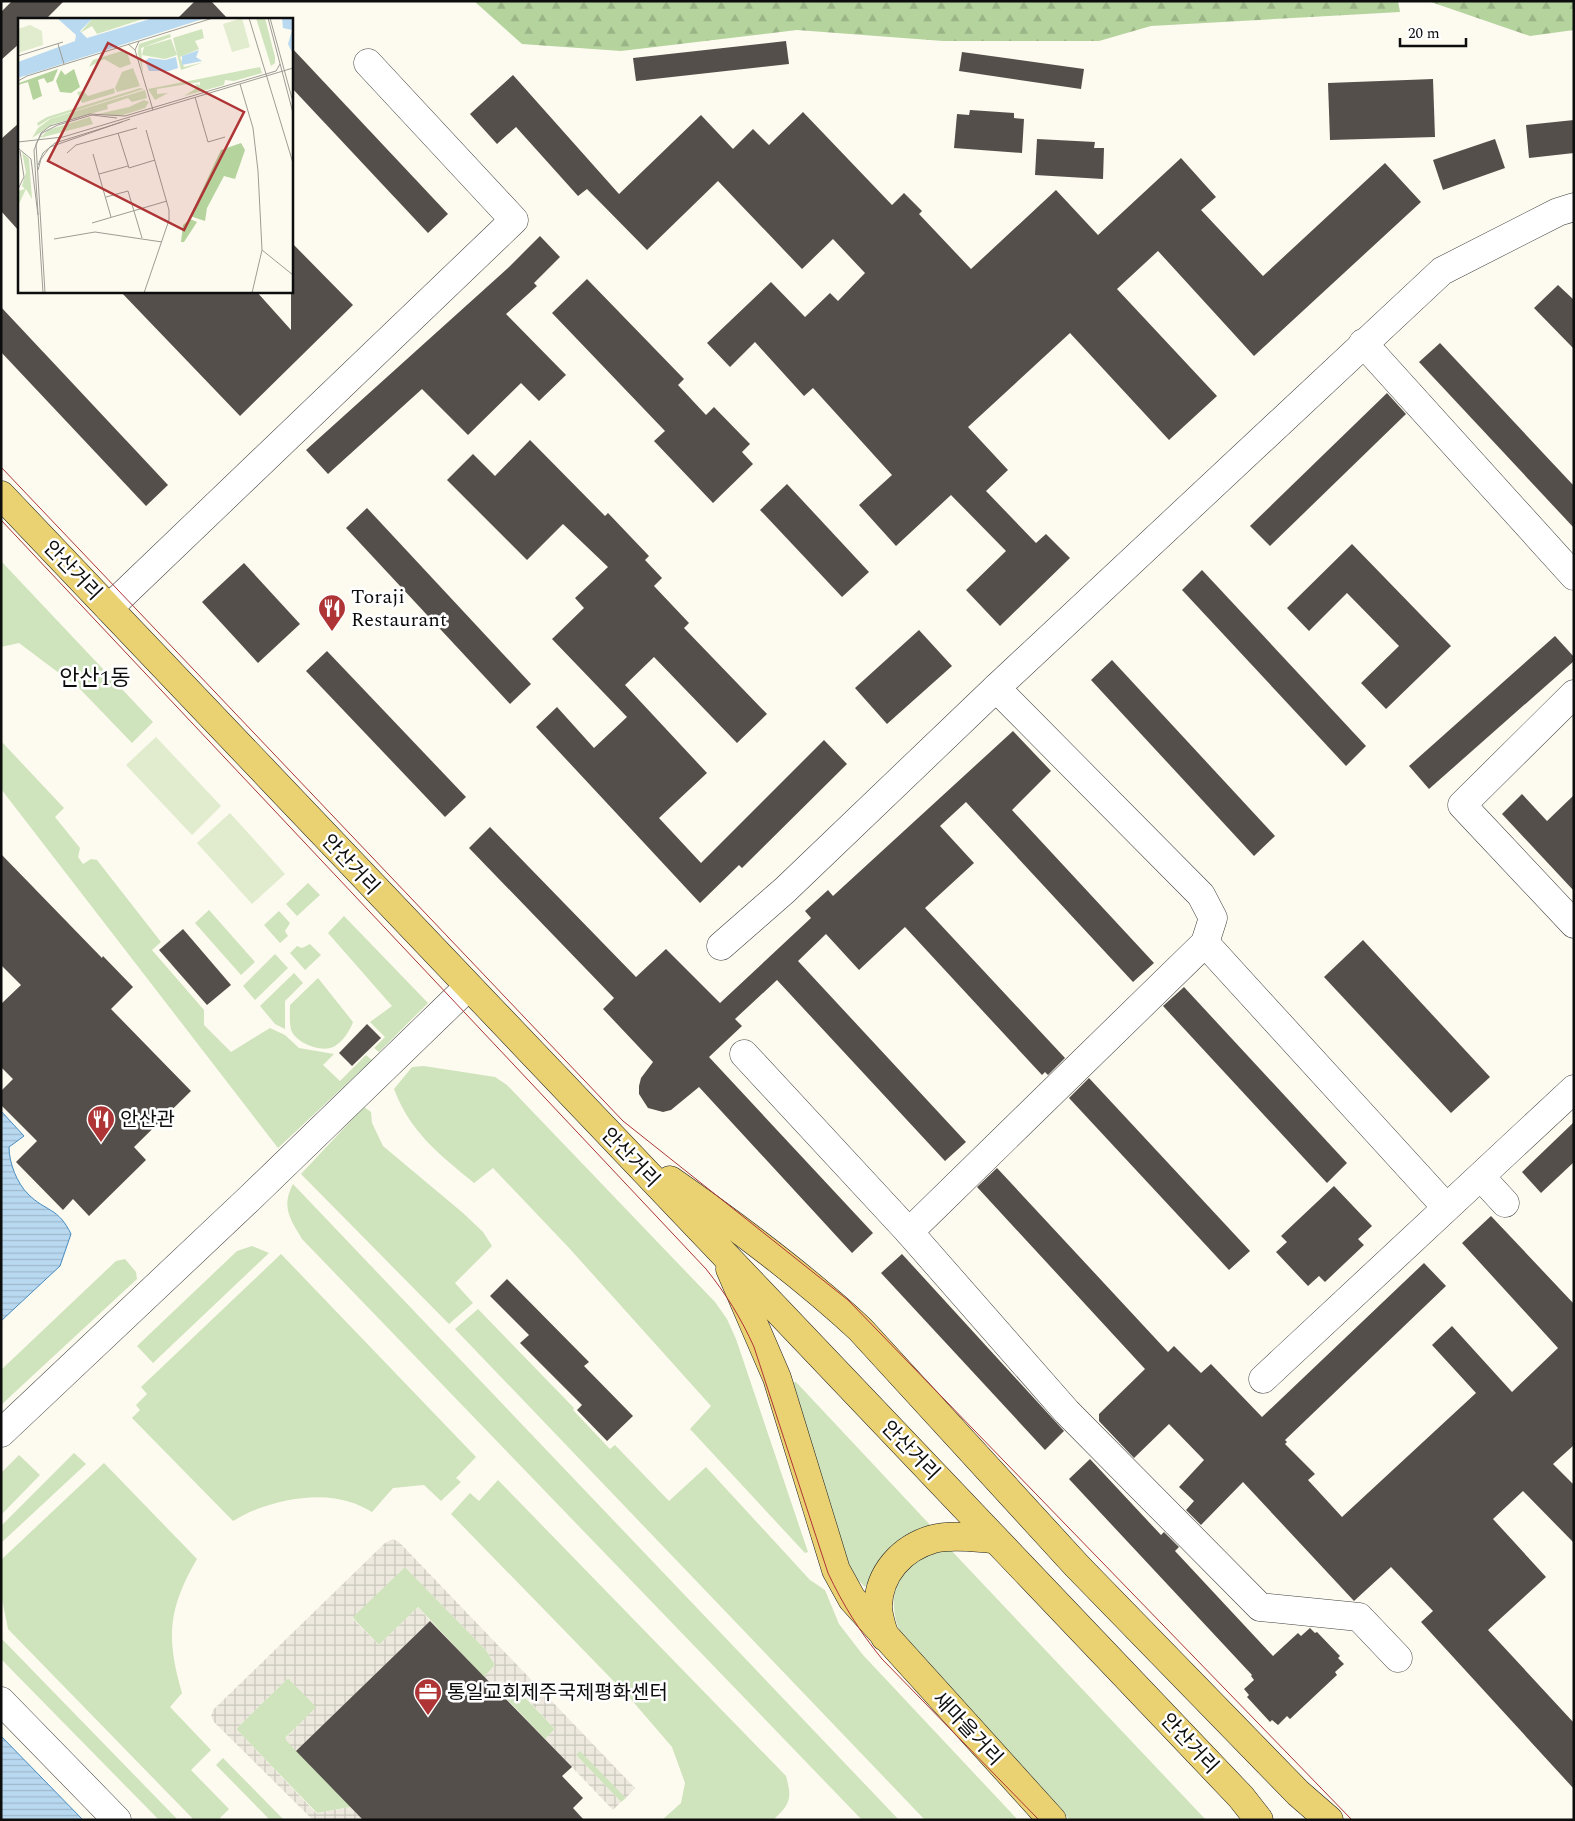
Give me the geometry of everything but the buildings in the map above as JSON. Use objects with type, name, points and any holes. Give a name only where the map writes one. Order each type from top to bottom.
[{"type":"main road","name":"안산거리","points":[[1,495],[996,1539],[1241,1797],[1260,1820]]},
{"type":"main road","points":[[617,1143],[715,1211],[823,1295],[860,1329],[1077,1566],[1298,1793],[1329,1820]]},
{"type":"main road","name":"새마을거리","points":[[724,1254],[777,1378],[836,1570],[852,1599],[884,1637],[1052,1820]]},
{"type":"main road","points":[[884,1637],[878,1608],[882,1582],[894,1562],[911,1550],[933,1539],[952,1537],[996,1539]]},
{"type":"street","points":[[109,608],[514,220],[368,63]]},
{"type":"street","points":[[721,946],[785,890],[996,688],[1442,271],[1558,212],[1574,208]]},
{"type":"street","points":[[1363,343],[1574,576]]},
{"type":"street","points":[[909,1232],[1205,943],[1213,918],[1201,895],[996,688]]},
{"type":"street","points":[[1574,694],[1462,805],[1574,924]]},
{"type":"street","points":[[1205,943],[1446,1207]]},
{"type":"street","points":[[1,1433],[250,1198],[468,987]]},
{"type":"street","points":[[744,1054],[909,1232],[1067,1412],[1260,1607],[1359,1617],[1398,1658]]},
{"type":"street","points":[[1263,1379],[1574,1089]]},
{"type":"street","points":[[1481,1176],[1505,1203]]},
{"type":"street","points":[[1,1701],[117,1820]]},
{"type":"green space","points":[[474,1],[1398,1],[1400,12],[1151,26],[1099,41],[943,41],[797,30],[621,51],[522,44]]},
{"type":"green space","points":[[1428,1],[1574,1],[1574,30],[1530,36]]},
{"type":"green space","points":[[1,561],[153,722],[132,743],[79,688],[19,643],[1,647]]},
{"type":"green space","points":[[156,737],[221,806],[192,835],[126,765]]},
{"type":"green space","points":[[1,741],[64,808],[55,817],[80,848],[78,857],[83,864],[91,859],[97,860],[161,942],[152,950],[204,1010],[204,1025],[231,1052],[270,1028],[285,1035],[299,1048],[334,1054],[323,1065],[340,1081],[366,1055],[372,1060],[278,1148],[1,789]]},
{"type":"green space","points":[[230,813],[285,874],[252,904],[197,843]]},
{"type":"green space","points":[[308,883],[320,895],[297,916],[286,904]]},
{"type":"green space","points":[[209,910],[255,962],[241,975],[195,923]]},
{"type":"green space","points":[[279,911],[290,923],[285,931],[288,936],[280,943],[264,925]]},
{"type":"green space","points":[[344,916],[428,1003],[379,1052],[374,1048],[385,1037],[370,1022],[392,1006],[328,933]]},
{"type":"green space","points":[[310,944],[321,955],[305,970],[290,953],[297,946],[302,948]]},
{"type":"green space","points":[[275,954],[288,968],[255,1000],[243,986]]},
{"type":"green space","points":[[294,973],[303,983],[285,1001],[285,1029],[275,1024],[260,1006]]},
{"type":"green space","points":[[318,978],[353,1022],[344,1038],[334,1047],[325,1049],[303,1043],[295,1036],[290,1026],[290,1005]]},
{"type":"green space","points":[[424,1066],[495,1077],[507,1085],[715,1302],[727,1319],[736,1339],[808,1552],[805,1553],[690,1429],[711,1406],[570,1249],[493,1168],[474,1183],[449,1163],[417,1130],[408,1118],[394,1089],[412,1067]]},
{"type":"green space","points":[[364,1107],[371,1112],[372,1123],[383,1146],[463,1213],[483,1232],[492,1246],[455,1283],[473,1303],[449,1324],[301,1174]]},
{"type":"green space","points":[[293,1184],[899,1820],[862,1820],[302,1239],[288,1213],[289,1192]]},
{"type":"green space","points":[[252,1246],[269,1253],[153,1363],[137,1346],[237,1251]]},
{"type":"green space","points":[[281,1254],[476,1457],[456,1478],[461,1482],[441,1501],[424,1485],[393,1488],[372,1512],[355,1504],[321,1497],[274,1503],[245,1514],[233,1521],[132,1418],[140,1410],[136,1405],[147,1394],[141,1387]]},
{"type":"green space","points":[[125,1259],[136,1272],[137,1279],[1,1405],[1,1370],[116,1261]]},
{"type":"green space","points":[[478,1309],[574,1408],[573,1410],[610,1449],[615,1445],[669,1501],[706,1467],[810,1580],[825,1590],[839,1624],[863,1655],[1018,1820],[925,1820],[455,1329]]},
{"type":"green space","points":[[796,1382],[932,1527],[891,1547],[881,1559],[865,1587],[856,1578],[850,1567],[791,1383]]},
{"type":"green space","points":[[74,1453],[86,1464],[1,1543],[1,1526]]},
{"type":"green space","points":[[19,1455],[40,1475],[1,1515],[1,1473]]},
{"type":"green space","points":[[104,1463],[197,1559],[187,1577],[175,1609],[172,1640],[182,1693],[170,1707],[211,1750],[191,1770],[229,1809],[220,1818],[221,1820],[194,1820],[8,1629],[1,1594],[1,1560]]},
{"type":"green space","points":[[498,1480],[786,1776],[789,1790],[787,1805],[773,1820],[662,1820],[681,1803],[685,1783],[672,1747],[629,1697],[451,1514],[470,1493],[479,1501]]},
{"type":"green space","points":[[948,1547],[1206,1820],[1070,1820],[905,1643],[900,1633],[894,1612],[895,1591],[898,1581],[904,1571],[916,1560]]},
{"type":"green space","points":[[405,1567],[486,1650],[495,1665],[484,1677],[418,1607],[379,1645],[352,1617]]},
{"type":"green space","points":[[1,1638],[178,1820],[159,1820],[1,1659]]},
{"type":"green space","points":[[288,1678],[317,1707],[285,1738],[351,1807],[317,1813],[236,1729]]},
{"type":"green space","points":[[510,1682],[555,1729],[545,1739],[500,1692]]},
{"type":"green space","points":[[580,1750],[626,1798],[621,1802],[576,1755]]},
{"type":"green space","points":[[223,1758],[284,1820],[270,1820],[216,1765]]},
{"type":"shaded area","points":[[393,1539],[399,1542],[635,1788],[626,1798],[580,1751],[576,1755],[621,1802],[613,1810],[545,1739],[555,1729],[511,1682],[500,1692],[484,1677],[495,1665],[486,1650],[405,1567],[352,1618],[379,1645],[418,1607],[430,1621],[296,1751],[285,1739],[316,1707],[288,1678],[236,1729],[316,1813],[351,1807],[363,1820],[313,1820],[214,1722],[211,1716],[213,1710],[385,1543]]},
{"type":"water","points":[[1,1111],[24,1136],[9,1147],[12,1166],[17,1179],[34,1200],[61,1219],[71,1234],[60,1266],[1,1321]]},
{"type":"water","points":[[1,1736],[83,1820],[1,1820]]},
{"type":"tram line","points":[[1,467],[623,1121],[848,1300],[1352,1820]]},
{"type":"tram line","points":[[1,520],[706,1269],[733,1306],[754,1347],[828,1573],[846,1607],[866,1639],[882,1659],[1039,1820]]},
{"type":"place","name":"Toraji Restaurant","points":[[332,632]]},
{"type":"place","name":"안산관","points":[[101,1143]]},
{"type":"place","name":"통일교회제주국제평화센터","points":[[428,1716]]},
{"type":"district","name":"안산1동","points":[[95,677]]}]
